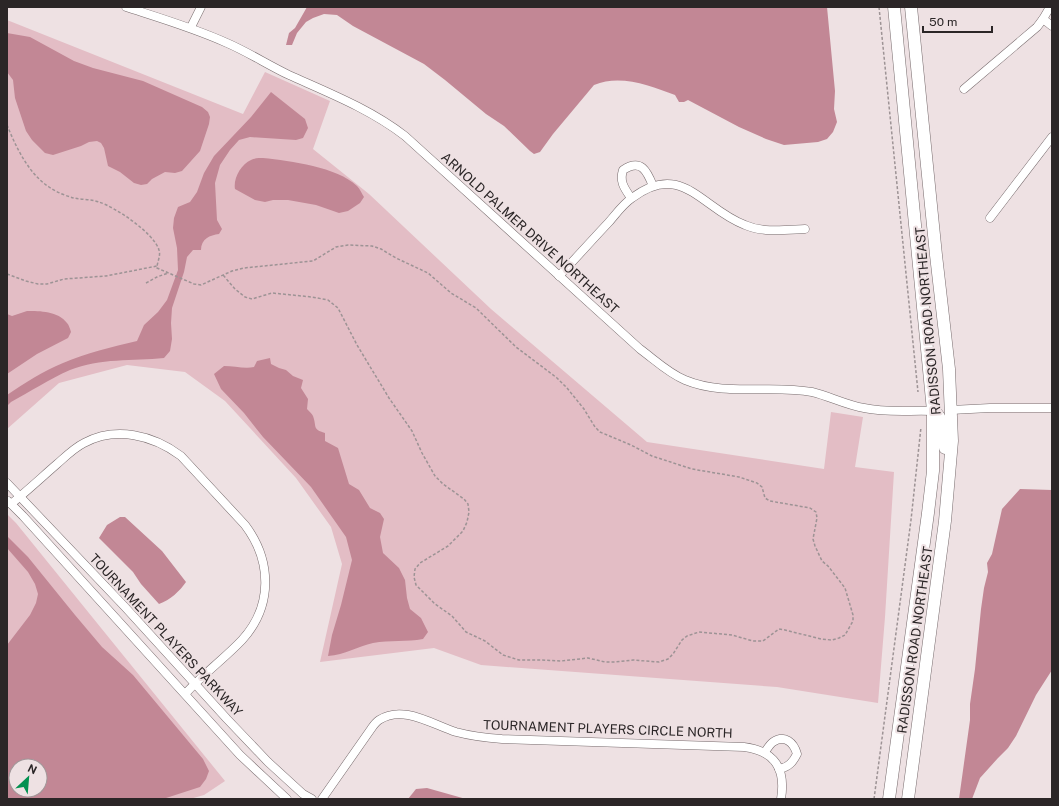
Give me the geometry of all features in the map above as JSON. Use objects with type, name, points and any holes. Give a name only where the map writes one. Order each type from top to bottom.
[{"type":"main road","name":"RADISSON ROAD NORTHEAST","points":[[889,799],[933,471],[934,411],[894,7]]},
{"type":"main road","name":"RADISSON ROAD NORTHEAST","points":[[908,799],[944,528],[952,441],[949,369],[911,7]]},
{"type":"main road","points":[[927,339],[934,347],[939,387],[946,404],[951,410]]},
{"type":"main road","points":[[934,411],[938,415],[945,437],[945,463],[950,474]]},
{"type":"street","name":"ARNOLD PALMER DRIVE NORTHEAST","points":[[126,7],[191,28],[228,43],[278,70],[334,95],[387,122],[405,136],[640,349],[671,373],[686,381],[717,388],[736,390],[772,389],[812,392],[862,408],[880,411],[934,411]]},
{"type":"street","points":[[191,28],[201,7]]},
{"type":"street","points":[[964,89],[1043,19],[1050,7]]},
{"type":"street","points":[[1043,19],[1052,26]]},
{"type":"street","points":[[990,218],[1052,137]]},
{"type":"street","points":[[631,198],[621,180],[623,170],[628,167],[639,166],[644,169],[647,172],[653,186]]},
{"type":"street","points":[[559,276],[631,198],[653,186],[666,184],[679,185],[700,196],[734,221],[759,230],[805,229]]},
{"type":"street","points":[[951,410],[990,408],[1052,408]]},
{"type":"street","points":[[9,502],[20,497],[69,454],[83,444],[96,438],[123,434],[136,435],[150,439],[170,448],[181,456],[245,525],[253,536],[263,561],[265,574],[263,604],[257,618],[241,641],[194,683],[186,693]]},
{"type":"street","name":"TOURNAMENT PLAYERS PARKWAY","points":[[7,483],[125,607],[268,762],[303,794],[312,799]]},
{"type":"street","name":"TOURNAMENT PLAYERS PARKWAY","points":[[9,502],[186,693],[240,755],[287,799]]},
{"type":"street","name":"TOURNAMENT PLAYERS CIRCLE NORTH","points":[[322,799],[378,720],[397,714],[408,715],[456,732],[502,740],[744,747],[756,748],[765,752]]},
{"type":"street","points":[[779,769],[786,768],[793,762],[797,754],[795,746],[788,740],[781,739],[773,742],[765,752],[775,762],[779,769],[783,788],[782,799]]},
{"type":"path","points":[[879,7],[918,392]]},
{"type":"path","points":[[7,125],[22,158],[39,179],[50,187],[74,198],[98,202],[110,207],[136,223],[157,244],[160,253],[157,266]]},
{"type":"path","points":[[157,266],[157,268],[168,273],[194,284],[201,285],[223,274],[244,268],[313,261],[336,247],[348,244],[372,246],[381,249],[420,269],[434,278],[451,293],[476,308],[516,347],[557,378],[575,397],[600,432],[652,456],[692,469],[739,477],[757,483],[762,488],[765,498],[770,501],[810,508],[816,512],[817,518],[813,539],[815,546],[822,561],[828,566],[845,588],[853,615],[853,621],[845,635],[832,640],[811,637],[779,629],[763,641],[753,641],[732,635],[698,632],[687,636],[682,640],[668,659],[659,662],[633,660],[605,662],[588,658],[561,661],[519,660],[503,655],[485,641],[466,632],[452,616],[435,604],[416,585],[414,576],[420,563],[448,546],[462,531],[467,522],[469,512],[468,504],[464,498],[446,487],[435,476],[412,431],[360,352],[338,308],[328,300],[312,297],[272,293],[252,298],[245,297],[235,289],[223,274]]},
{"type":"path","points":[[7,274],[26,282],[47,284],[64,279],[106,276],[157,266]]},
{"type":"path","points":[[146,283],[168,273]]},
{"type":"path","points":[[874,799],[911,520],[921,427]]},
{"type":"shaded area","points":[[307,7],[827,7],[835,91],[834,109],[837,122],[833,132],[827,139],[818,142],[784,145],[739,127],[688,100],[679,102],[675,95],[656,88],[635,82],[604,82],[594,85],[540,152],[534,154],[504,126],[486,114],[424,64],[353,26],[337,15],[324,14],[306,22],[297,33],[292,45],[286,45],[289,33],[295,28]]},
{"type":"shaded area","points":[[7,20],[243,114],[265,72],[330,101],[313,149],[369,194],[491,309],[647,442],[824,469],[831,412],[863,417],[855,467],[894,472],[878,703],[777,687],[481,665],[434,648],[320,662],[342,564],[331,527],[296,478],[225,401],[185,372],[127,365],[59,383],[7,429]]},
{"type":"shaded area","points":[[7,33],[30,37],[74,61],[93,68],[143,81],[202,107],[208,112],[210,117],[200,151],[182,171],[175,173],[165,172],[152,179],[147,184],[141,185],[134,183],[120,172],[108,166],[104,148],[101,143],[97,141],[89,142],[53,155],[45,153],[32,140],[26,131],[15,98],[13,80],[7,72]]},
{"type":"shaded area","points":[[271,92],[305,119],[308,128],[303,138],[296,140],[250,137],[239,140],[220,165],[215,183],[217,220],[222,229],[219,234],[212,235],[204,240],[201,250],[193,250],[187,257],[184,272],[172,308],[172,339],[170,351],[164,358],[93,363],[81,366],[47,381],[11,402],[7,406],[7,395],[48,370],[99,350],[137,341],[144,325],[158,312],[167,300],[178,270],[177,248],[173,228],[174,218],[178,207],[190,202],[197,192],[204,173],[214,156],[251,117]]},
{"type":"shaded area","points":[[263,158],[313,166],[338,174],[357,186],[364,197],[360,203],[348,211],[339,213],[316,205],[288,200],[273,200],[265,202],[255,200],[235,189],[235,181],[238,172],[247,162],[254,159]]},
{"type":"shaded area","points":[[27,311],[48,312],[59,316],[68,324],[71,332],[68,338],[37,354],[7,374],[7,314],[12,316]]},
{"type":"shaded area","points":[[270,358],[271,364],[286,370],[293,376],[303,380],[301,388],[308,399],[307,409],[313,416],[317,429],[325,433],[325,441],[338,448],[349,484],[359,490],[370,508],[380,513],[384,519],[380,537],[383,553],[399,568],[405,580],[410,609],[421,618],[428,632],[423,639],[373,643],[340,654],[328,656],[332,635],[352,560],[346,537],[311,487],[263,437],[244,413],[221,389],[214,374],[224,366],[247,368],[254,367],[257,361]]},
{"type":"shaded area","points":[[1020,489],[1052,490],[1052,670],[1036,695],[1016,736],[1008,748],[980,778],[972,799],[959,799],[970,720],[970,704],[981,609],[988,572],[987,563],[992,554],[1002,509]]},
{"type":"shaded area","points":[[7,514],[16,523],[225,781],[204,795],[190,799],[7,799]]},
{"type":"shaded area","points":[[120,517],[125,517],[162,551],[186,582],[181,589],[167,600],[159,604],[141,584],[133,572],[99,538],[107,525]]},
{"type":"shaded area","points":[[8,537],[28,557],[102,647],[133,675],[203,759],[209,771],[206,779],[200,787],[163,799],[7,799],[7,645],[30,615],[36,603],[38,594],[35,584],[28,572],[7,548]]},
{"type":"shaded area","points":[[427,788],[466,799],[408,799],[416,789]]}]
